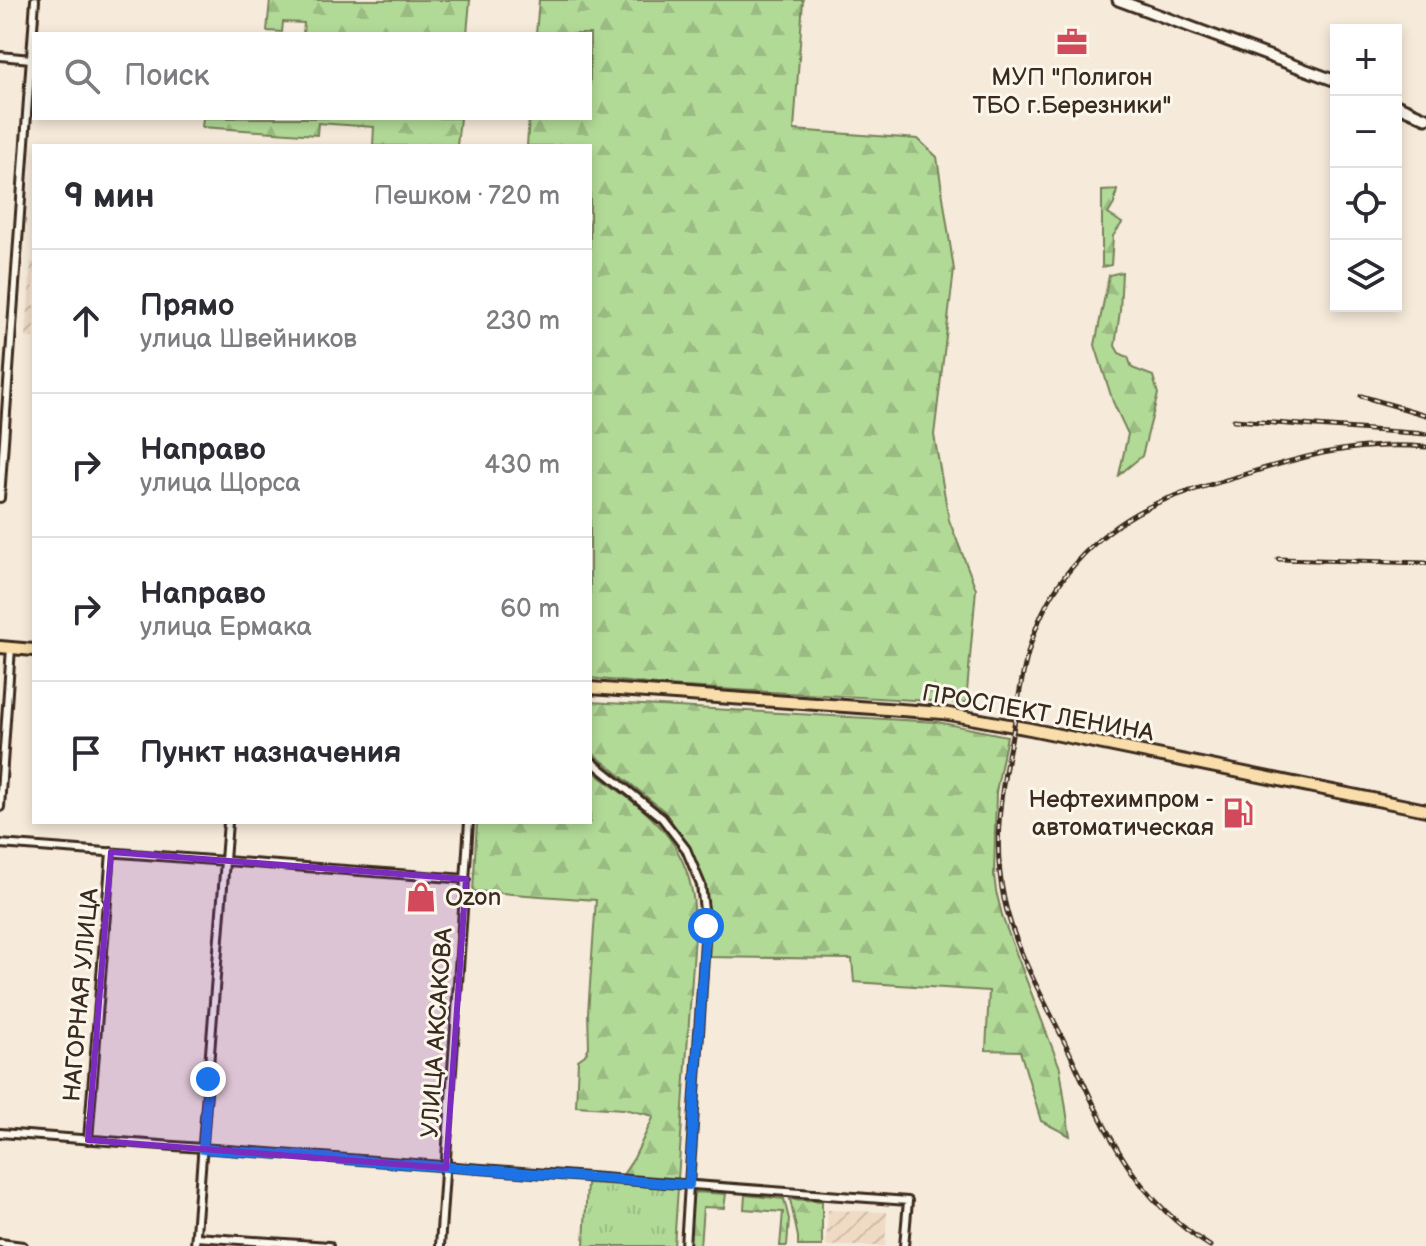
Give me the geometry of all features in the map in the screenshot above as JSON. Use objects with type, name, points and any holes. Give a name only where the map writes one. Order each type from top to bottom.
[{"type":"main road","points":[[5,648],[32,650]]},
{"type":"main road","name":"ПРОСПЕКТ ЛЕНИНА","points":[[592,688],[943,713],[1426,810]]},
{"type":"street","points":[[33,32],[35,0]]},
{"type":"street","points":[[1118,0],[1330,79]]},
{"type":"street","points":[[0,498],[32,44]]},
{"type":"street","points":[[0,56],[31,59]]},
{"type":"street","points":[[1402,108],[1426,118]]},
{"type":"street","points":[[0,807],[5,648]]},
{"type":"street","points":[[592,762],[662,818],[686,849],[701,885],[706,926],[685,1246]]},
{"type":"street","points":[[195,1246],[228,824]]},
{"type":"street","name":"УЛИЦА АКСАКОВА","points":[[440,1246],[469,824]]},
{"type":"street","points":[[0,844],[466,879]]},
{"type":"street","name":"НАГОРНАЯ УЛИЦА","points":[[88,1140],[111,852]]},
{"type":"street","points":[[0,1133],[908,1201],[904,1246]]},
{"type":"street","points":[[196,1237],[329,1246]]},
{"type":"street","points":[[0,1243],[23,1246]]},
{"type":"highlighted area","points":[[111,852],[466,879],[446,1168],[88,1140]]},
{"type":"shaded area","points":[[31,262],[32,262],[32,338],[26,338]]},
{"type":"shaded area","points":[[828,1210],[887,1212],[885,1246],[826,1246]]},
{"type":"green space","points":[[270,0],[470,0],[467,32],[303,32],[304,23],[283,22],[282,32],[267,31]]},
{"type":"green space","points":[[539,0],[803,0],[794,130],[918,139],[937,157],[954,270],[934,435],[949,520],[976,589],[966,703],[667,686],[592,678],[592,144],[527,144],[529,120],[592,120],[592,32],[536,32]]},
{"type":"green space","points":[[203,120],[460,120],[457,144],[373,144],[374,127],[318,123],[317,135],[202,127]]},
{"type":"green space","points":[[1117,190],[1108,214],[1122,223],[1113,236],[1111,265],[1102,267],[1102,191]]},
{"type":"green space","points":[[1122,272],[1115,346],[1119,353],[1128,357],[1132,368],[1153,376],[1158,394],[1142,456],[1119,475],[1128,434],[1113,402],[1095,345],[1109,275]]},
{"type":"green space","points":[[592,702],[937,722],[1007,736],[996,792],[996,891],[1003,919],[1060,1068],[1070,1136],[1041,1121],[1020,1051],[986,1050],[989,991],[854,982],[852,959],[708,957],[709,909],[699,868],[664,811],[592,753]]},
{"type":"green space","points":[[592,771],[656,822],[668,837],[687,874],[693,897],[695,935],[678,1179],[622,1176],[654,1116],[624,1109],[576,1106],[578,1060],[589,1047],[588,1013],[596,900],[473,891],[477,824],[592,824]]},
{"type":"green space","points":[[587,1183],[678,1188],[674,1246],[584,1246]]},
{"type":"green space","points":[[693,1192],[726,1194],[724,1208],[703,1207],[700,1246],[689,1246]]},
{"type":"green space","points":[[745,1195],[784,1199],[789,1219],[787,1246],[780,1246],[783,1212],[744,1209]]},
{"type":"green space","points":[[790,1199],[822,1201],[822,1246],[798,1246]]},
{"type":"railway","points":[[1361,396],[1426,415]]},
{"type":"railway","points":[[1234,420],[1426,434]]},
{"type":"railway","points":[[1210,1246],[1160,1206],[1124,1159],[1095,1107],[1015,938],[1000,878],[998,836],[1005,773],[1027,655],[1044,610],[1068,572],[1100,539],[1137,513],[1187,492],[1307,457],[1352,448],[1426,447]]},
{"type":"railway","points":[[1278,559],[1426,563]]},
{"type":"place","name":"МУП \"Полигон ТБО г.Березники\"","points":[[1072,42]]},
{"type":"place","name":"Нефтехимпром - автоматическая","points":[[1238,813]]},
{"type":"place","name":"Ozon","points":[[421,897]]},
{"type":"route","points":[[208,1079],[203,1149],[689,1185],[706,926]]}]
